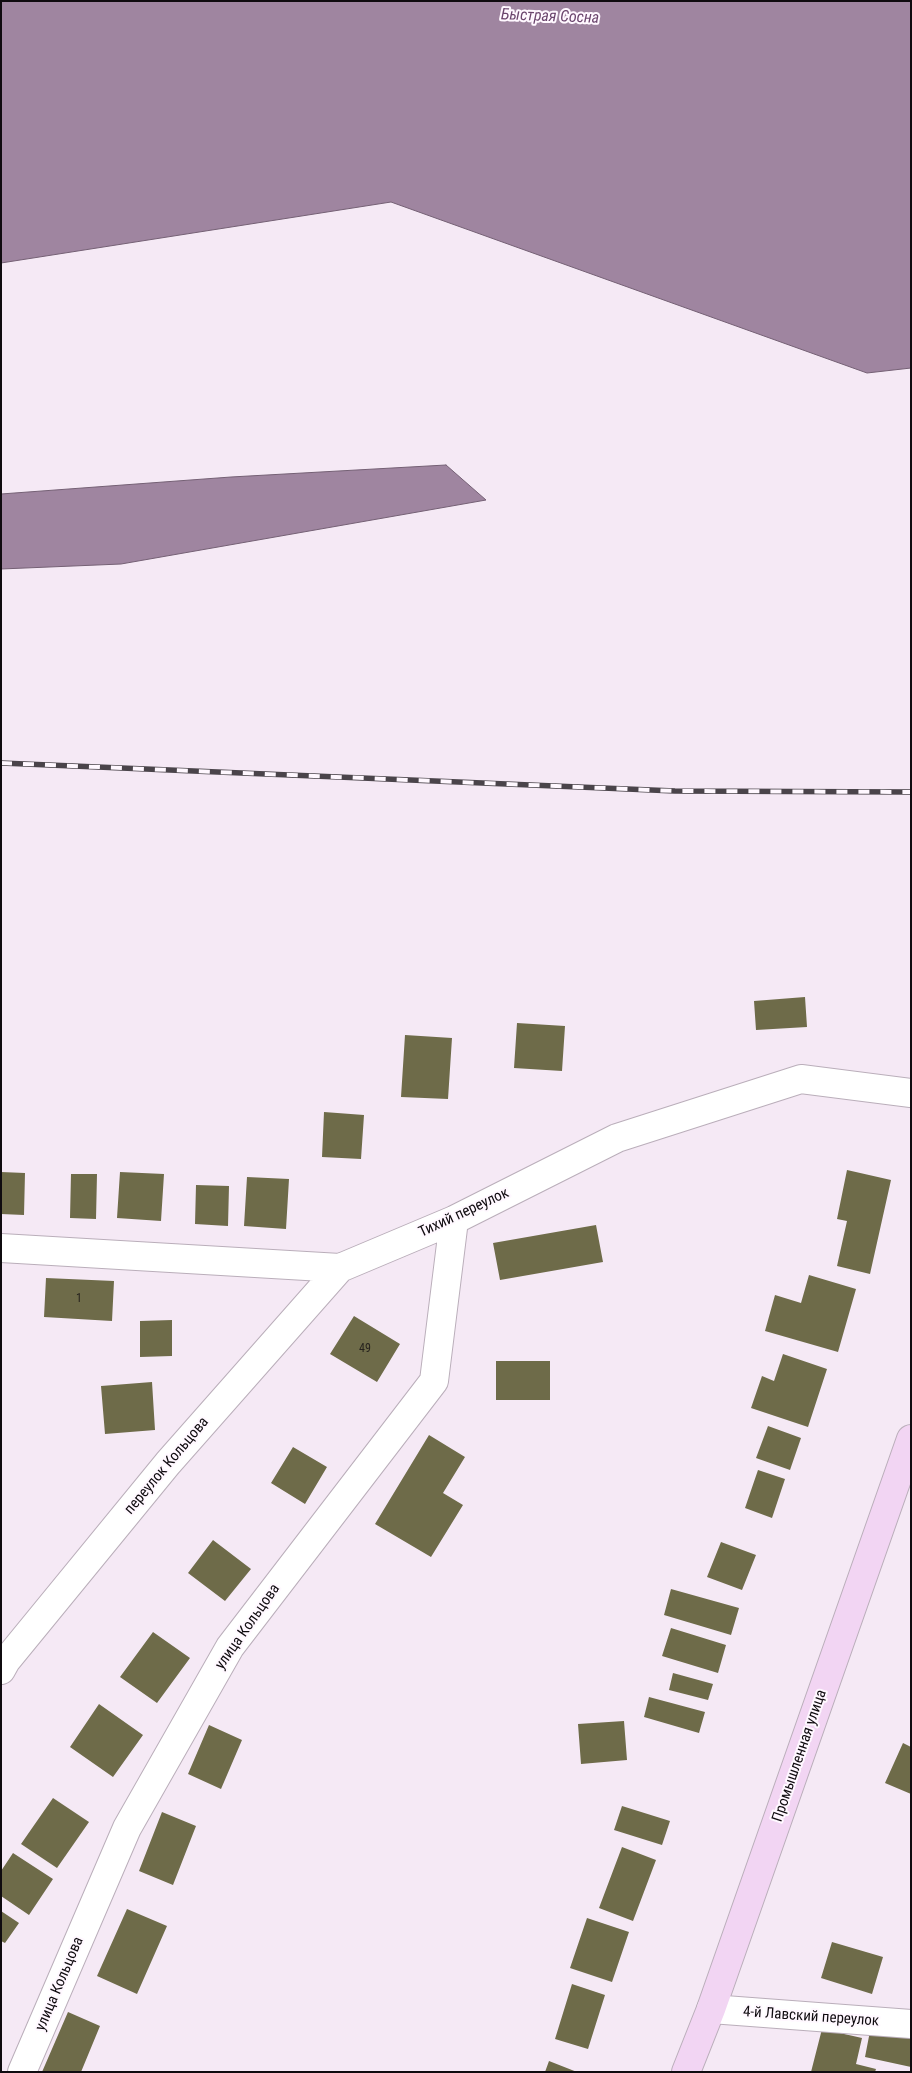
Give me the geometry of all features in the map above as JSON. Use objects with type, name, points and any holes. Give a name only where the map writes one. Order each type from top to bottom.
[{"type":"street","name":"Тихий переулок","points":[[1,1248],[340,1268],[454,1220],[617,1138],[801,1079],[911,1093]]},
{"type":"street","name":"улица Кольцова","points":[[22,2072],[127,1828],[230,1647],[434,1381],[454,1220]]},
{"type":"street","name":"переулок Кольцова","points":[[1,1670],[6,1661],[168,1463],[340,1268]]},
{"type":"street","name":"Промышленная улица","points":[[686,2072],[711,2009],[911,1439]]},
{"type":"street","name":"4-й Лавский переулок","points":[[711,2009],[911,2024]]},
{"type":"water","name":"Быстрая Сосна","points":[[1,1],[911,1],[911,368],[867,373],[391,202],[1,263]]},
{"type":"water","points":[[446,465],[486,500],[121,564],[1,569],[1,494],[231,477]]},
{"type":"building","points":[[805,997],[807,1027],[756,1030],[754,1001]]},
{"type":"building","points":[[517,1023],[565,1026],[562,1071],[514,1068]]},
{"type":"building","points":[[405,1035],[452,1038],[448,1099],[401,1097]]},
{"type":"building","points":[[324,1112],[364,1115],[361,1159],[322,1157]]},
{"type":"building","points":[[847,1170],[891,1180],[870,1274],[837,1266],[847,1221],[837,1219]]},
{"type":"building","points":[[1,1172],[25,1173],[24,1215],[1,1214]]},
{"type":"building","points":[[120,1172],[164,1174],[161,1221],[117,1218]]},
{"type":"building","points":[[71,1174],[97,1174],[96,1219],[70,1218]]},
{"type":"building","points":[[247,1177],[289,1179],[286,1229],[244,1226]]},
{"type":"building","points":[[196,1185],[229,1186],[228,1226],[195,1224]]},
{"type":"building","points":[[596,1225],[603,1262],[500,1280],[493,1243]]},
{"type":"building","points":[[809,1275],[856,1289],[838,1352],[765,1331],[775,1295],[801,1303]]},
{"type":"building","points":[[46,1278],[114,1281],[112,1321],[44,1317]]},
{"type":"building","points":[[354,1316],[400,1344],[377,1382],[330,1354]]},
{"type":"building","points":[[172,1320],[172,1356],[140,1357],[140,1321]]},
{"type":"building","points":[[783,1354],[827,1369],[808,1427],[751,1408],[762,1376],[774,1381]]},
{"type":"building","points":[[496,1361],[550,1361],[550,1400],[496,1400]]},
{"type":"building","points":[[152,1382],[155,1430],[105,1434],[101,1386]]},
{"type":"building","points":[[768,1426],[801,1438],[790,1470],[756,1458]]},
{"type":"building","points":[[429,1435],[465,1457],[443,1493],[463,1505],[431,1557],[375,1524]]},
{"type":"building","points":[[293,1447],[327,1467],[305,1504],[271,1483]]},
{"type":"building","points":[[758,1470],[785,1479],[772,1518],[745,1508]]},
{"type":"building","points":[[213,1540],[251,1569],[225,1601],[188,1573]]},
{"type":"building","points":[[721,1542],[756,1555],[742,1590],[707,1577]]},
{"type":"building","points":[[671,1589],[739,1608],[731,1635],[664,1615]]},
{"type":"building","points":[[671,1628],[726,1645],[718,1673],[662,1656]]},
{"type":"building","points":[[153,1632],[190,1658],[157,1703],[120,1677]]},
{"type":"building","points":[[673,1673],[713,1684],[708,1700],[669,1690]]},
{"type":"building","points":[[649,1697],[705,1712],[699,1733],[644,1717]]},
{"type":"building","points":[[99,1704],[143,1735],[113,1777],[70,1747]]},
{"type":"building","points":[[624,1721],[627,1760],[581,1764],[578,1724]]},
{"type":"building","points":[[209,1725],[242,1740],[221,1789],[188,1774]]},
{"type":"building","points":[[903,1743],[911,1747],[911,1794],[885,1783]]},
{"type":"building","points":[[53,1798],[89,1822],[57,1868],[21,1844]]},
{"type":"building","points":[[622,1806],[670,1821],[662,1845],[614,1830]]},
{"type":"building","points":[[162,1812],[196,1826],[173,1885],[139,1871]]},
{"type":"building","points":[[622,1847],[656,1860],[633,1921],[599,1908]]},
{"type":"building","points":[[13,1853],[53,1879],[29,1915],[1,1896],[1,1871]]},
{"type":"building","points":[[127,1909],[167,1926],[137,1994],[97,1976]]},
{"type":"building","points":[[1,1911],[19,1923],[5,1943],[1,1941]]},
{"type":"building","points":[[587,1918],[629,1932],[612,1982],[570,1968]]},
{"type":"building","points":[[832,1942],[883,1957],[872,1994],[821,1978]]},
{"type":"building","points":[[572,1984],[605,1995],[588,2049],[555,2039]]},
{"type":"building","points":[[68,2012],[100,2026],[81,2072],[42,2072]]},
{"type":"building","points":[[871,2026],[911,2035],[911,2067],[865,2057]]},
{"type":"building","points":[[822,2029],[862,2038],[856,2064],[876,2069],[875,2072],[811,2072]]},
{"type":"building","points":[[549,2061],[577,2072],[545,2072]]},
{"type":"railway","points":[[1,763],[675,791],[911,792]]}]
